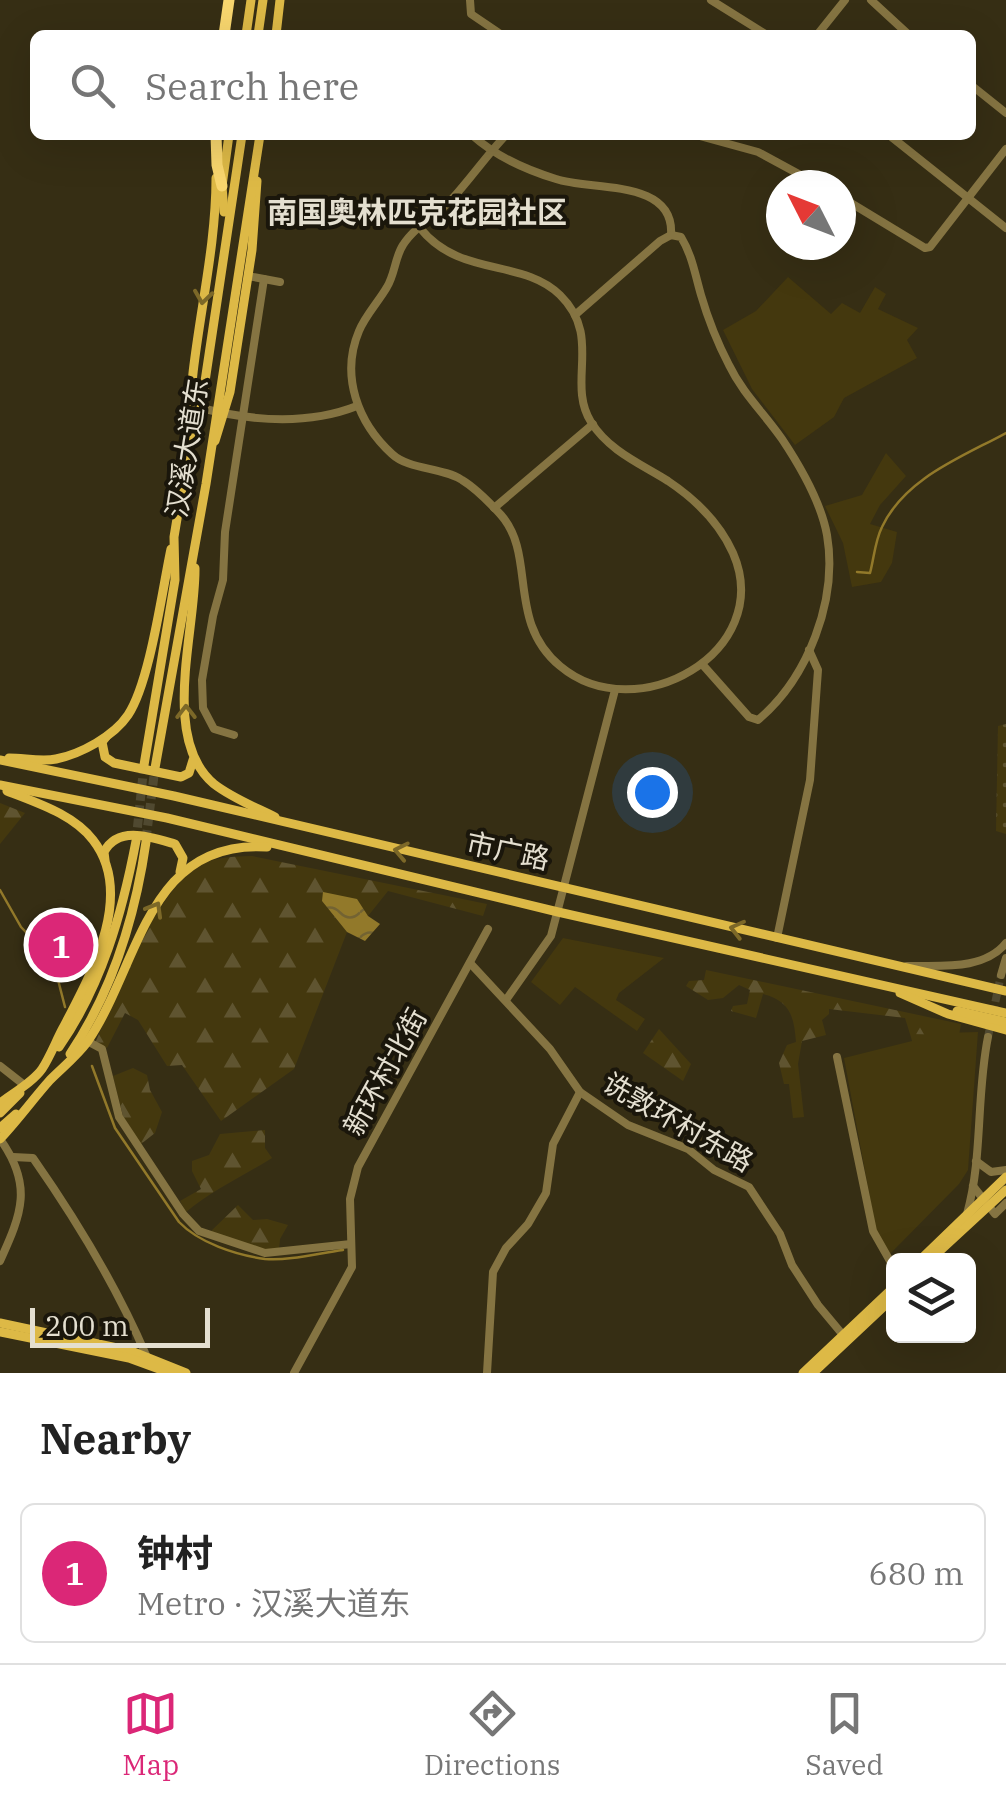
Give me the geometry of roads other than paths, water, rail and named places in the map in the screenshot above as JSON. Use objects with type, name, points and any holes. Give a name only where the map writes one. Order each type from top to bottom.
[{"type":"highway","points":[[225,30],[229,0]]},
{"type":"highway","points":[[216,140],[216,165],[222,186]]},
{"type":"main road","points":[[247,30],[251,0]]},
{"type":"main road","points":[[259,30],[263,0]]},
{"type":"main road","points":[[277,30],[280,0]]},
{"type":"main road","points":[[219,280],[222,186],[229,140]]},
{"type":"main road","name":"汉溪大道东","points":[[144,765],[172,598],[174,537],[189,446],[201,408],[241,140]]},
{"type":"main road","points":[[220,412],[248,276],[259,140]]},
{"type":"main road","name":"汉溪大道东","points":[[155,768],[220,412],[225,351],[259,140]]},
{"type":"main road","points":[[189,446],[189,395],[214,222],[216,165]]},
{"type":"main road","points":[[210,349],[225,351]]},
{"type":"main road","points":[[174,537],[142,682],[132,709],[102,742],[105,757],[169,776],[190,773],[193,757]]},
{"type":"main road","points":[[194,546],[195,594],[184,707],[193,757],[214,784],[291,825]]},
{"type":"main road","points":[[0,759],[57,759],[108,735]]},
{"type":"main road","name":"市广路","points":[[0,759],[174,796],[1006,991]]},
{"type":"main road","points":[[0,786],[62,814],[92,838],[106,864]]},
{"type":"main road","name":"市广路","points":[[0,786],[167,818],[558,912],[1006,1013]]},
{"type":"main road","points":[[0,1103],[40,1072],[74,1008],[105,934],[110,890],[106,848],[112,840],[126,834],[168,842],[182,852],[183,865],[152,912],[87,1041],[0,1128]]},
{"type":"main road","points":[[0,1113],[40,1072],[80,1014],[108,951],[141,841],[136,899],[117,963],[81,1038],[0,1139]]},
{"type":"main road","points":[[179,874],[216,851],[241,845],[295,849]]},
{"type":"main road","points":[[502,898],[508,874]]},
{"type":"main road","points":[[874,982],[948,1014],[1006,1030]]},
{"type":"main road","points":[[916,1000],[1006,1022]]},
{"type":"main road","points":[[937,1253],[1006,1178]]},
{"type":"main road","points":[[927,1253],[967,1213],[1006,1190]]},
{"type":"main road","points":[[803,1373],[886,1296]]},
{"type":"main road","points":[[813,1373],[886,1305]]},
{"type":"main road","points":[[0,1323],[146,1356],[186,1373]]},
{"type":"main road","points":[[0,1332],[129,1358],[170,1373]]},
{"type":"street","points":[[470,0],[471,14],[495,30]]},
{"type":"street","points":[[821,30],[845,0]]},
{"type":"street","points":[[870,0],[903,30]]},
{"type":"street","points":[[717,2],[760,30]]},
{"type":"street","points":[[976,89],[1006,112]]},
{"type":"street","points":[[479,140],[558,180],[644,194],[664,210],[672,235]]},
{"type":"street","points":[[420,228],[442,250],[535,278],[559,294],[576,315],[584,341],[583,397],[593,424],[618,452],[671,483],[720,530],[734,555],[742,588],[737,616],[722,648],[680,678],[652,688],[615,690],[587,682],[560,666],[530,624],[522,597],[518,546],[506,521],[461,479],[395,457],[356,406],[352,380],[359,330],[395,274],[402,246],[420,228],[452,199],[501,140]]},
{"type":"street","points":[[714,140],[758,152],[791,170]]},
{"type":"street","points":[[894,140],[1006,228]]},
{"type":"street","points":[[856,206],[924,248],[938,240],[1006,148]]},
{"type":"street","points":[[576,315],[660,241],[672,235],[681,238],[690,251],[712,329],[730,368],[806,480],[826,530],[830,563],[822,615],[810,650],[789,687],[758,720],[748,717],[734,704],[702,664]]},
{"type":"street","points":[[248,276],[280,282]]},
{"type":"street","points":[[234,736],[214,729],[203,708],[202,680],[223,580],[225,532],[264,279]]},
{"type":"street","points":[[201,408],[267,420],[334,415],[356,406]]},
{"type":"street","points":[[494,508],[593,424]]},
{"type":"street","points":[[776,938],[810,780],[818,670],[810,650]]},
{"type":"street","points":[[506,1000],[551,936],[615,690]]},
{"type":"street","name":"新环村北街","points":[[294,1373],[352,1267],[350,1199],[358,1167],[488,930]]},
{"type":"street","points":[[900,966],[968,964],[997,953],[1006,943]]},
{"type":"street","points":[[1002,975],[1006,958]]},
{"type":"street","name":"诜敦环村东路","points":[[470,963],[550,1049],[580,1092],[628,1125],[688,1149],[714,1170],[749,1187],[780,1234],[801,1278],[844,1336]]},
{"type":"street","points":[[959,1232],[973,1186],[988,1037]]},
{"type":"street","points":[[87,1041],[102,1049],[120,1117],[183,1214],[199,1230],[265,1253],[351,1244]]},
{"type":"street","points":[[837,1057],[873,1231],[886,1254]]},
{"type":"street","points":[[0,1066],[23,1084]]},
{"type":"street","points":[[486,1373],[493,1272],[546,1193],[552,1144],[580,1092]]},
{"type":"street","points":[[0,1139],[12,1157],[23,1199],[0,1261]]},
{"type":"street","points":[[12,1157],[32,1158],[82,1229],[126,1309],[146,1356]]},
{"type":"street","points":[[976,1160],[991,1172],[1006,1170]]},
{"type":"street","points":[[973,1186],[996,1214],[1006,1204]]},
{"type":"water","points":[[323,892],[357,899],[368,916],[380,924],[365,941],[347,932],[322,901]]},
{"type":"waterway","points":[[857,572],[870,573],[882,527],[905,495],[953,460],[1006,433]]},
{"type":"waterway","points":[[0,890],[21,927],[56,972],[65,1007]]},
{"type":"waterway","points":[[92,1066],[115,1128],[187,1229],[219,1247],[265,1259],[343,1250]]},
{"type":"tunnel","points":[[136,841],[144,765]]},
{"type":"tunnel","points":[[146,839],[155,768]]},
{"type":"tunnel","points":[[988,1037],[1001,975]]},
{"type":"place","name":"钟村","points":[[61,945]]},
{"type":"district","name":"南国奥林匹克花园社区","points":[[417,213]]}]
